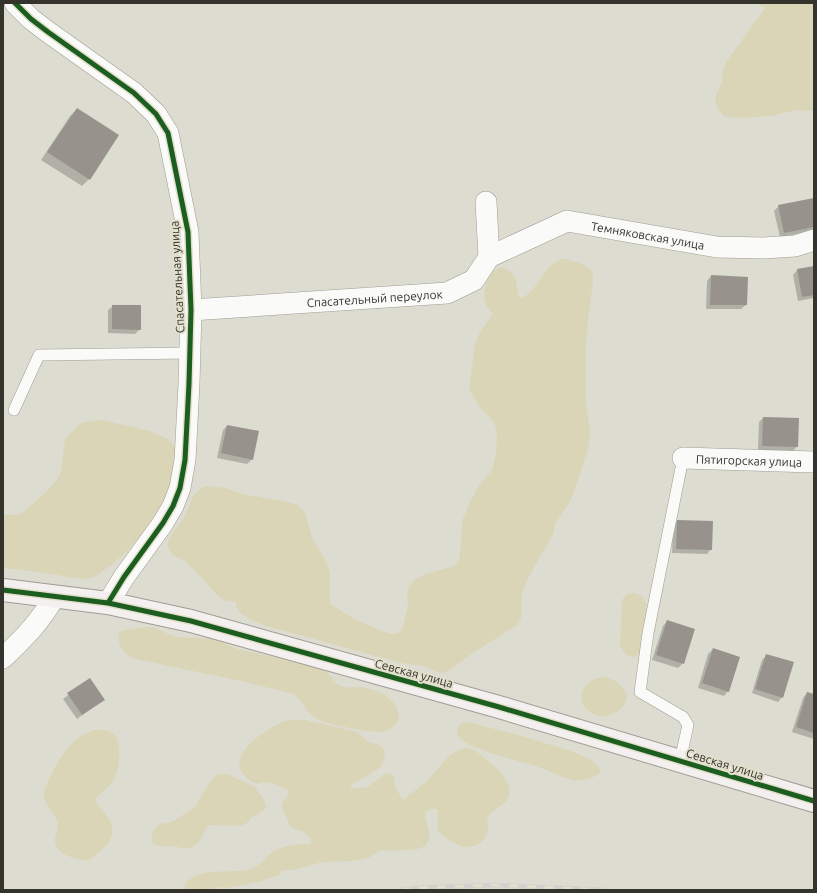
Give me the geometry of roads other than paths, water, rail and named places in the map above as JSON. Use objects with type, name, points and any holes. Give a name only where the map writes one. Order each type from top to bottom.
[{"type":"street","name":"Спасательная улица","points":[[15,3],[31,19],[48,32],[134,92],[156,114],[168,133],[188,232],[191,310],[190,353],[185,460],[180,488],[173,506],[163,523],[124,577],[108,603]]},
{"type":"street","points":[[486,202],[489,257]]},
{"type":"street","name":"Темняковская улица","points":[[489,257],[567,221],[717,247],[764,248],[795,246],[814,240]]},
{"type":"street","name":"Спасательный переулок","points":[[191,310],[447,293],[474,280],[489,257]]},
{"type":"street","name":"Пятигорская улица","points":[[683,458],[814,462]]},
{"type":"street","name":"Севская улица","points":[[3,590],[108,603],[191,621],[499,707],[814,801]]},
{"type":"street","points":[[3,658],[36,624],[54,597]]},
{"type":"lane","points":[[14,410],[39,355],[190,353]]},
{"type":"lane","points":[[680,761],[688,725],[683,717],[640,692],[648,633],[683,458]]},
{"type":"railway","points":[[401,890],[415,888],[494,885],[606,890]]}]
